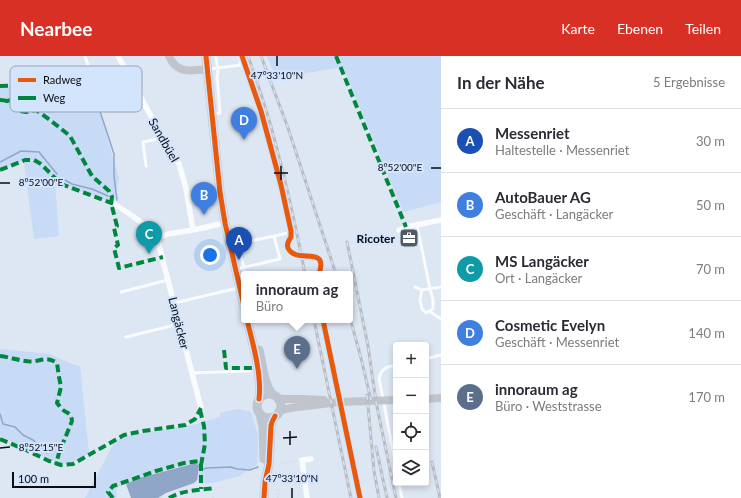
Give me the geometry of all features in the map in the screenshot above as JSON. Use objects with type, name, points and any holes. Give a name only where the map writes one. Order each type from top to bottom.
[{"type":"main road","points":[[169,56],[174,65],[179,68],[192,71],[208,69]]},
{"type":"main road","points":[[206,56],[220,192],[225,223],[234,244],[240,269],[239,288],[241,295]]},
{"type":"main road","points":[[249,323],[255,347],[260,385],[257,408],[263,427],[268,486]]},
{"type":"main road","points":[[255,347],[262,361],[268,388],[281,405],[271,426],[268,486],[264,498]]},
{"type":"main road","points":[[259,399],[265,394],[339,402]]},
{"type":"main road","points":[[429,399],[441,398]]},
{"type":"main road","points":[[260,414],[269,418],[290,408],[339,402],[393,400]]},
{"type":"street","name":"Sandbüel","points":[[118,56],[123,66]]},
{"type":"street","name":"Sandbüel","points":[[142,100],[179,164],[186,188],[193,230]]},
{"type":"street","points":[[114,204],[126,211],[158,238],[168,234],[225,223]]},
{"type":"street","points":[[399,230],[406,227],[441,220]]},
{"type":"street","name":"Langäcker","points":[[158,238],[201,408]]},
{"type":"street","points":[[307,498],[302,460],[311,459]]},
{"type":"lane","points":[[85,56],[88,65]]},
{"type":"lane","points":[[213,114],[220,113],[216,56]]},
{"type":"lane","points":[[208,69],[241,65],[239,56]]},
{"type":"lane","points":[[146,166],[143,142],[163,138]]},
{"type":"lane","points":[[417,225],[433,300],[433,309],[429,311]]},
{"type":"lane","points":[[234,244],[288,233],[291,231]]},
{"type":"lane","points":[[240,269],[280,259],[274,236]]},
{"type":"lane","points":[[121,292],[168,280]]},
{"type":"lane","points":[[415,287],[422,290],[441,287]]},
{"type":"lane","points":[[174,303],[239,288]]},
{"type":"lane","points":[[422,290],[420,300],[422,309],[426,312],[429,311],[441,319]]},
{"type":"lane","points":[[126,337],[179,324]]},
{"type":"lane","points":[[429,357],[441,355]]},
{"type":"lane","points":[[393,366],[383,369],[379,378],[393,451]]},
{"type":"lane","points":[[191,373],[250,371]]},
{"type":"lane","points":[[400,486],[402,498]]},
{"type":"path","points":[[275,464],[302,460]]},
{"type":"path","points":[[213,498],[215,488],[230,486]]},
{"type":"path","points":[[268,486],[279,490],[280,488],[285,489]]},
{"type":"path","points":[[278,498],[279,490]]},
{"type":"shaded area","points":[[267,56],[441,56],[441,202],[403,212],[343,67],[276,78]]},
{"type":"shaded area","points":[[0,86],[10,86],[10,112],[100,112],[119,178],[114,204],[61,184],[53,176],[60,186],[55,184],[59,236],[34,239],[24,162],[33,161],[40,163],[34,160],[25,160],[0,170]]},
{"type":"shaded area","points":[[0,349],[50,354],[80,366],[89,453],[72,463],[59,464],[0,436]]},
{"type":"shaded area","points":[[238,409],[251,412],[258,435],[257,465],[239,476],[213,483],[198,483],[196,465],[187,465],[155,472],[116,488],[117,498],[85,498],[115,441],[125,436],[193,425],[220,417],[220,413]]},
{"type":"shaded area","points":[[196,463],[199,466],[197,480],[194,483],[166,493],[158,498],[131,498],[126,484],[139,478]]},
{"type":"waterway","points":[[100,112],[114,154],[114,176],[117,200]]},
{"type":"waterway","points":[[0,162],[21,151],[39,152],[57,174]]},
{"type":"waterway","points":[[63,179],[72,184],[92,189],[108,196]]},
{"type":"waterway","points":[[0,414],[3,424],[15,427],[23,435],[33,440],[47,453]]},
{"type":"waterway","points":[[203,469],[231,467],[250,470],[258,467]]},
{"type":"railway","points":[[248,56],[274,137],[289,195],[304,271]]},
{"type":"railway","points":[[261,56],[288,128],[335,271]]},
{"type":"railway","points":[[347,242],[353,271]]},
{"type":"railway","points":[[353,272],[368,346],[376,402],[396,498]]},
{"type":"railway","points":[[315,323],[351,498]]},
{"type":"railway","points":[[351,323],[371,400]]},
{"type":"railway","points":[[367,395],[374,471],[379,498]]},
{"type":"railway","points":[[376,447],[387,498]]},
{"type":"railway","points":[[432,462],[440,498]]},
{"type":"marked path","points":[[336,56],[406,227]]},
{"type":"marked path","points":[[0,86],[10,86]]},
{"type":"marked path","points":[[0,100],[10,103]]},
{"type":"marked path","points":[[39,112],[70,136],[92,176],[109,191],[112,197],[111,203],[117,226],[114,228],[118,245],[114,248],[119,268],[163,257]]},
{"type":"marked path","points":[[0,170],[25,160],[34,160],[41,164],[61,184],[114,204]]},
{"type":"marked path","points":[[224,350],[226,368],[254,368]]},
{"type":"marked path","points":[[0,356],[31,362],[48,359],[57,363],[61,387],[57,403],[70,415],[72,421],[56,464]]},
{"type":"marked path","points":[[0,439],[49,461],[61,465],[73,464],[124,435],[185,425],[195,419],[201,408]]},
{"type":"marked path","points":[[200,410],[204,426],[205,444],[201,465]]},
{"type":"marked path","points":[[113,498],[108,492],[113,486],[156,471],[184,463],[199,461],[201,465],[201,489]]},
{"type":"marked path","points":[[169,498],[185,492],[215,488]]},
{"type":"cycle path","points":[[206,56],[220,192],[225,223],[241,293]]},
{"type":"cycle path","points":[[242,56],[261,111],[281,185],[291,231],[291,237],[287,246],[292,253],[316,257],[320,260],[320,271]]},
{"type":"cycle path","points":[[248,323],[258,370],[260,390],[259,399]]},
{"type":"cycle path","points":[[324,323],[360,498]]},
{"type":"cycle path","points":[[264,498],[265,482],[269,464],[271,426],[275,416]]},
{"type":"place","name":"Cosmetic Evelyn","points":[[244,140]]},
{"type":"place","name":"AutoBauer AG","points":[[204,215]]},
{"type":"place","name":"Ricoter","points":[[409,238]]},
{"type":"place","name":"MS Langäcker","points":[[149,254]]},
{"type":"place","name":"Messenriet","points":[[239,260]]},
{"type":"place","name":"innoraum ag","points":[[297,369]]}]
